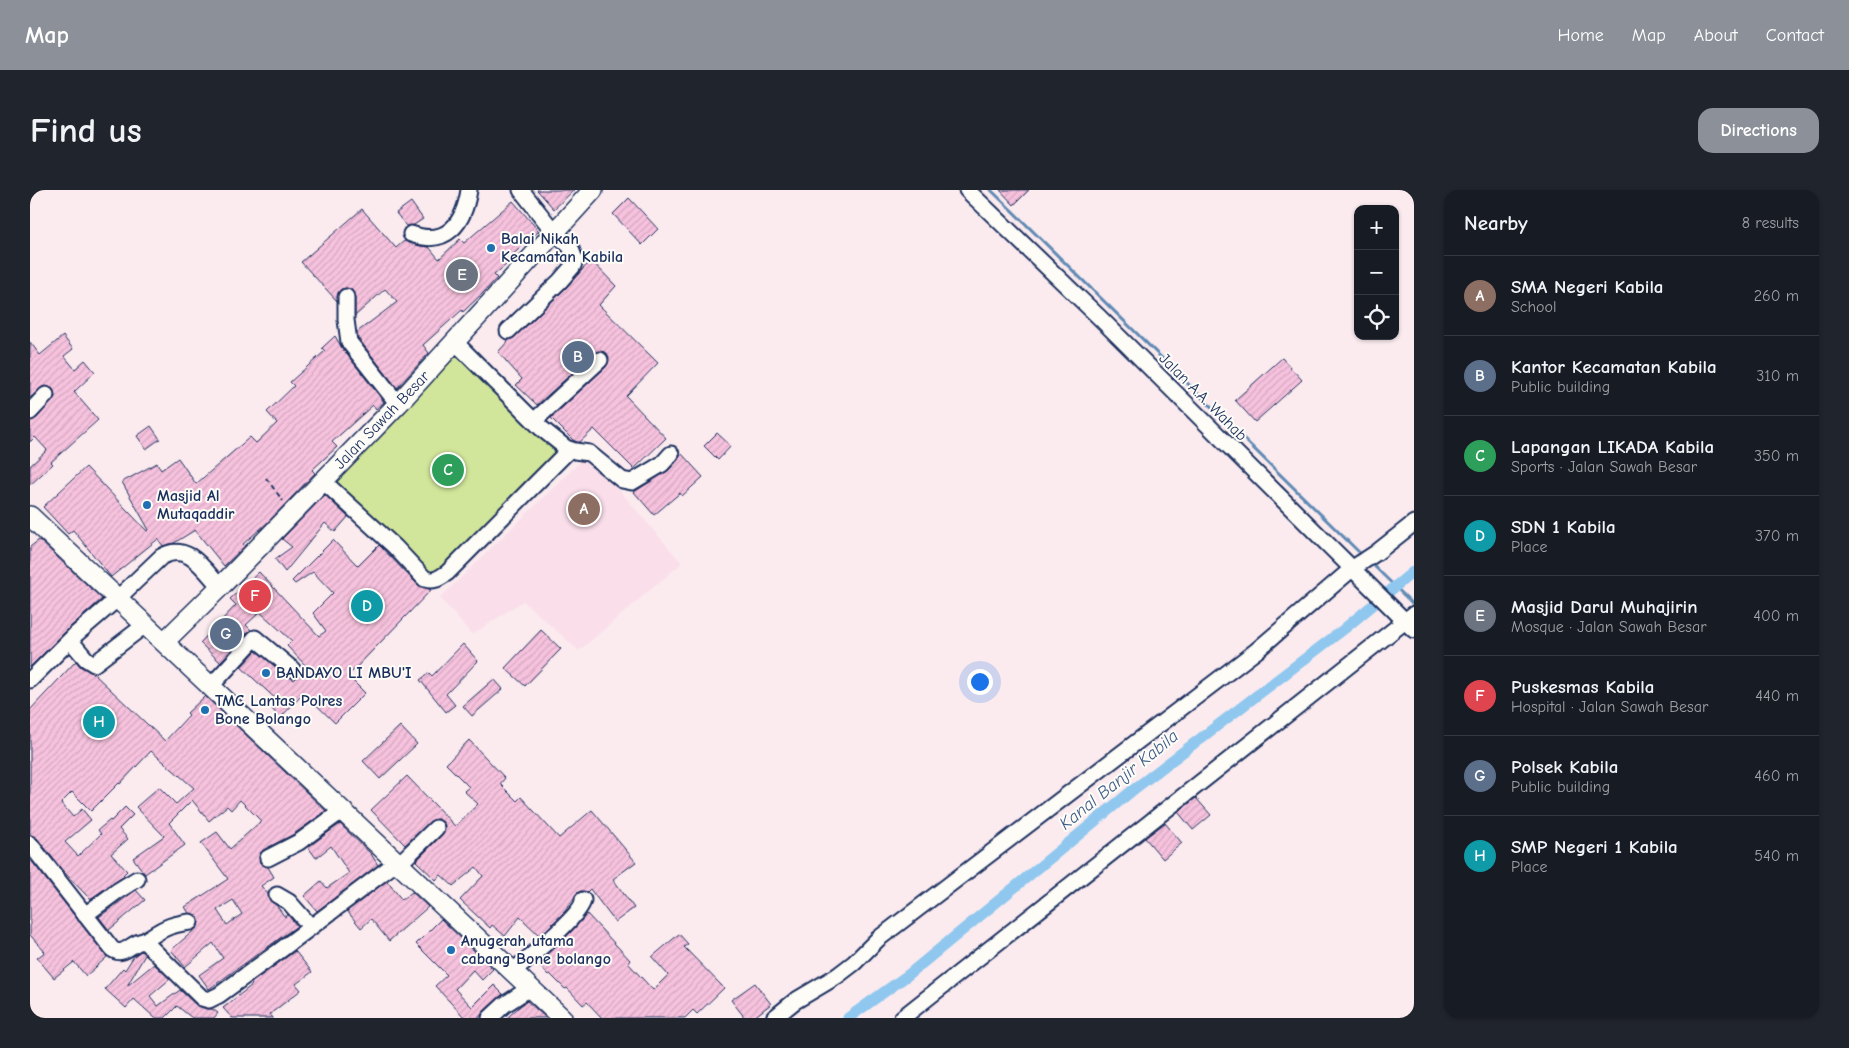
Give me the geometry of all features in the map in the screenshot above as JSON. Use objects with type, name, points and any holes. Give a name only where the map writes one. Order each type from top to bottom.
[{"type":"main road","name":"Jalan Sawah Besar","points":[[164,642],[398,404],[593,190]]},
{"type":"main road","points":[[32,522],[164,642],[562,1018]]},
{"type":"street","points":[[411,234],[423,238],[434,237],[454,228],[467,204],[469,190]]},
{"type":"street","points":[[508,331],[573,266],[574,260],[570,246],[554,232],[521,190]]},
{"type":"street","name":"Jalan A.A. Wahab","points":[[966,190],[1099,317],[1356,572],[1407,619]]},
{"type":"street","points":[[346,297],[346,320],[349,342],[398,404]]},
{"type":"street","points":[[455,342],[534,421],[569,450],[589,453],[627,483],[632,482],[662,464],[671,454]]},
{"type":"street","points":[[534,421],[600,360]]},
{"type":"street","points":[[30,412],[46,395]]},
{"type":"street","points":[[324,481],[396,547],[425,578],[431,581],[436,580],[447,572],[569,450]]},
{"type":"street","points":[[774,1018],[795,1001],[837,976],[878,939],[1270,641],[1414,523]]},
{"type":"street","points":[[30,680],[70,640],[161,557],[174,551],[180,551],[191,557],[220,587]]},
{"type":"street","points":[[462,557],[475,571]]},
{"type":"street","points":[[902,1018],[1407,619]]},
{"type":"street","points":[[70,640],[86,659],[94,664],[145,625]]},
{"type":"street","points":[[211,686],[255,638],[292,669]]},
{"type":"street","points":[[268,858],[299,842],[343,810]]},
{"type":"street","points":[[144,941],[202,998],[209,1000],[311,928],[398,863],[436,828]]},
{"type":"street","points":[[30,844],[115,952],[123,951],[139,941],[144,941],[163,928],[190,922]]},
{"type":"street","points":[[85,915],[137,879]]},
{"type":"street","points":[[278,895],[290,902],[311,928]]},
{"type":"street","points":[[512,972],[570,919],[582,905],[583,900]]},
{"type":"street","points":[[490,1018],[504,1005],[530,988]]},
{"type":"path","points":[[266,478],[292,513]]},
{"type":"shaded area","points":[[588,454],[682,563],[579,651],[523,601],[472,635],[440,598]]},
{"type":"green space","points":[[460,352],[565,456],[439,581],[331,484]]},
{"type":"building","points":[[537,190],[574,190],[554,209]]},
{"type":"building","points":[[1000,190],[1029,190],[1014,205]]},
{"type":"building","points":[[629,198],[658,229],[642,245],[613,214]]},
{"type":"building","points":[[513,201],[539,231],[509,258],[512,260],[494,275],[497,278],[485,291],[423,345],[429,353],[397,388],[358,338],[357,332],[397,302],[385,289],[355,316],[355,297],[351,289],[341,289],[338,293],[337,301],[301,262],[362,209],[396,248],[404,241],[429,247],[439,259],[460,239],[464,243]]},
{"type":"building","points":[[411,202],[423,219],[414,225],[406,226],[396,213]]},
{"type":"building","points":[[591,260],[616,286],[599,305],[658,363],[626,396],[666,438],[634,469],[594,429],[580,442],[577,442],[551,418],[606,367],[609,358],[607,353],[598,351],[594,353],[537,405],[516,385],[522,379],[498,352],[566,288]]},
{"type":"building","points":[[63,336],[73,349],[64,356],[75,369],[85,360],[95,372],[74,392],[98,420],[51,462],[53,464],[30,485],[30,466],[47,450],[35,437],[30,442],[30,421],[37,418],[55,397],[53,389],[44,386],[30,398],[30,342],[40,355]]},
{"type":"building","points":[[335,336],[342,348],[384,402],[376,409],[373,405],[332,442],[337,447],[312,470],[315,473],[267,523],[243,544],[245,546],[224,566],[195,530],[174,543],[163,546],[158,539],[111,577],[73,530],[68,534],[43,507],[86,467],[147,531],[149,530],[122,482],[157,463],[161,470],[178,458],[196,484],[250,437],[256,443],[277,423],[267,412],[294,386],[290,382],[325,351],[322,348]]},
{"type":"building","points":[[1282,358],[1302,380],[1255,422],[1235,400]]},
{"type":"building","points":[[151,426],[160,439],[146,449],[137,436]]},
{"type":"building","points":[[717,433],[731,446],[718,460],[704,446]]},
{"type":"building","points":[[681,453],[703,477],[682,496],[680,493],[654,515],[634,492],[669,470],[678,460]]},
{"type":"building","points":[[325,495],[348,517],[335,532],[325,523],[285,572],[275,559],[292,547],[282,539]]},
{"type":"building","points":[[39,540],[102,599],[69,628],[30,667],[30,547]]},
{"type":"building","points":[[333,540],[358,566],[379,545],[418,585],[431,590],[348,676],[365,693],[335,723],[304,693],[280,718],[272,709],[279,702],[241,667],[256,651],[294,680],[307,667],[287,646],[292,641],[260,612],[246,625],[251,630],[220,662],[200,643],[236,605],[230,599],[259,572],[319,636],[326,631],[313,613],[333,593],[313,572],[295,584],[292,581]]},
{"type":"building","points":[[541,630],[561,649],[525,686],[505,668]]},
{"type":"building","points":[[463,644],[478,661],[446,694],[455,705],[446,712],[420,680],[429,673],[432,676]]},
{"type":"building","points":[[76,661],[81,667],[93,673],[165,741],[189,715],[187,713],[205,696],[326,811],[294,834],[263,850],[259,857],[260,863],[268,867],[274,877],[261,886],[268,894],[269,899],[285,917],[287,914],[297,926],[209,989],[199,975],[223,958],[213,943],[185,967],[171,950],[198,927],[199,921],[198,917],[189,913],[185,907],[228,879],[201,843],[217,832],[230,849],[261,821],[240,800],[231,810],[227,806],[209,821],[192,800],[169,823],[185,845],[145,874],[133,858],[164,836],[136,807],[159,787],[176,804],[194,788],[151,751],[91,811],[72,792],[61,803],[73,817],[82,809],[91,820],[65,842],[78,856],[101,834],[98,830],[111,821],[125,807],[133,815],[119,829],[128,839],[111,854],[127,871],[124,876],[90,899],[63,871],[37,838],[30,835],[30,710]],"holes":[[[233,900],[242,914],[227,925],[217,910]]]},
{"type":"building","points":[[494,679],[503,689],[472,716],[463,706]]},
{"type":"building","points":[[400,726],[417,744],[380,779],[363,761]]},
{"type":"building","points":[[469,740],[505,778],[500,784],[517,801],[521,797],[559,838],[592,810],[636,862],[613,879],[634,908],[615,922],[590,889],[587,892],[581,891],[577,893],[566,910],[540,936],[520,917],[505,936],[492,925],[490,928],[460,900],[483,876],[476,867],[453,886],[441,875],[436,880],[416,861],[443,834],[445,826],[443,822],[438,819],[430,821],[405,845],[371,810],[407,776],[455,826],[478,804],[464,791],[469,787],[446,764]]},
{"type":"building","points":[[1196,798],[1211,815],[1193,830],[1178,812]]},
{"type":"building","points":[[1165,823],[1182,843],[1163,859],[1145,838]]},
{"type":"building","points":[[340,824],[371,854],[378,865],[317,911],[304,896],[321,881],[327,888],[349,873],[331,846],[316,858],[308,847]]},
{"type":"building","points":[[30,859],[107,957],[86,976],[74,962],[54,978],[37,958],[45,952],[30,935]]},
{"type":"building","points":[[387,881],[402,900],[412,892],[428,907],[389,941],[371,919],[361,928],[347,911]]},
{"type":"building","points":[[136,890],[145,900],[109,930],[99,917]]},
{"type":"building","points":[[587,914],[630,960],[628,963],[653,990],[668,975],[652,957],[679,934],[688,944],[684,947],[724,988],[697,1014],[693,1010],[685,1018],[602,1018],[587,1002],[583,1005],[567,988],[565,989],[550,974],[548,975],[537,963],[570,933]]},
{"type":"building","name":"Anugerah utama cabang Bone bolango","points":[[441,919],[493,969],[482,980],[473,970],[455,989],[472,1007],[494,985],[503,994],[479,1018],[465,1018],[435,986],[447,975],[416,944]]},
{"type":"building","points":[[141,951],[145,955],[127,986],[154,964],[170,979],[150,996],[158,1006],[180,990],[196,1005],[212,1009],[218,1013],[214,1018],[192,1018],[177,1006],[165,1018],[155,1018],[134,999],[126,1008],[105,989],[123,968],[125,970],[134,956]]},
{"type":"building","points":[[295,951],[312,972],[296,984],[301,990],[270,1014],[273,1018],[232,1018],[223,1008],[252,985],[251,983]]},
{"type":"building","points":[[755,983],[771,1004],[753,1018],[745,1018],[731,1000]]},
{"type":"building","points":[[527,1001],[546,1018],[507,1018],[519,1007]]},
{"type":"waterway","points":[[991,190],[1363,556]]},
{"type":"waterway","points":[[1370,562],[1414,605]]},
{"type":"waterway","name":"Kanal Banjir Kabila","points":[[848,1018],[908,975],[1133,790],[1344,629],[1414,571]]},
{"type":"place","name":"Balai Nikah Kecamatan Kabila","points":[[491,248]]},
{"type":"place","name":"Masjid Darul Muhajirin","points":[[462,275]]},
{"type":"place","name":"Kantor Kecamatan Kabila","points":[[578,357]]},
{"type":"place","name":"Lapangan LIKADA Kabila","points":[[448,470]]},
{"type":"place","name":"Masjid Al Mutaqaddir","points":[[147,505]]},
{"type":"place","name":"SMA Negeri Kabila","points":[[584,509]]},
{"type":"place","name":"Puskesmas Kabila","points":[[255,596]]},
{"type":"place","name":"SDN 1 Kabila","points":[[367,606]]},
{"type":"place","name":"Polsek Kabila","points":[[226,634]]},
{"type":"place","name":"BANDAYO LI MBU'I","points":[[266,673]]},
{"type":"place","name":"TMC Lantas Polres Bone Bolango","points":[[205,710]]},
{"type":"place","name":"SMP Negeri 1 Kabila","points":[[99,722]]},
{"type":"place","name":"Anugerah utama cabang Bone bolango","points":[[451,950]]}]
